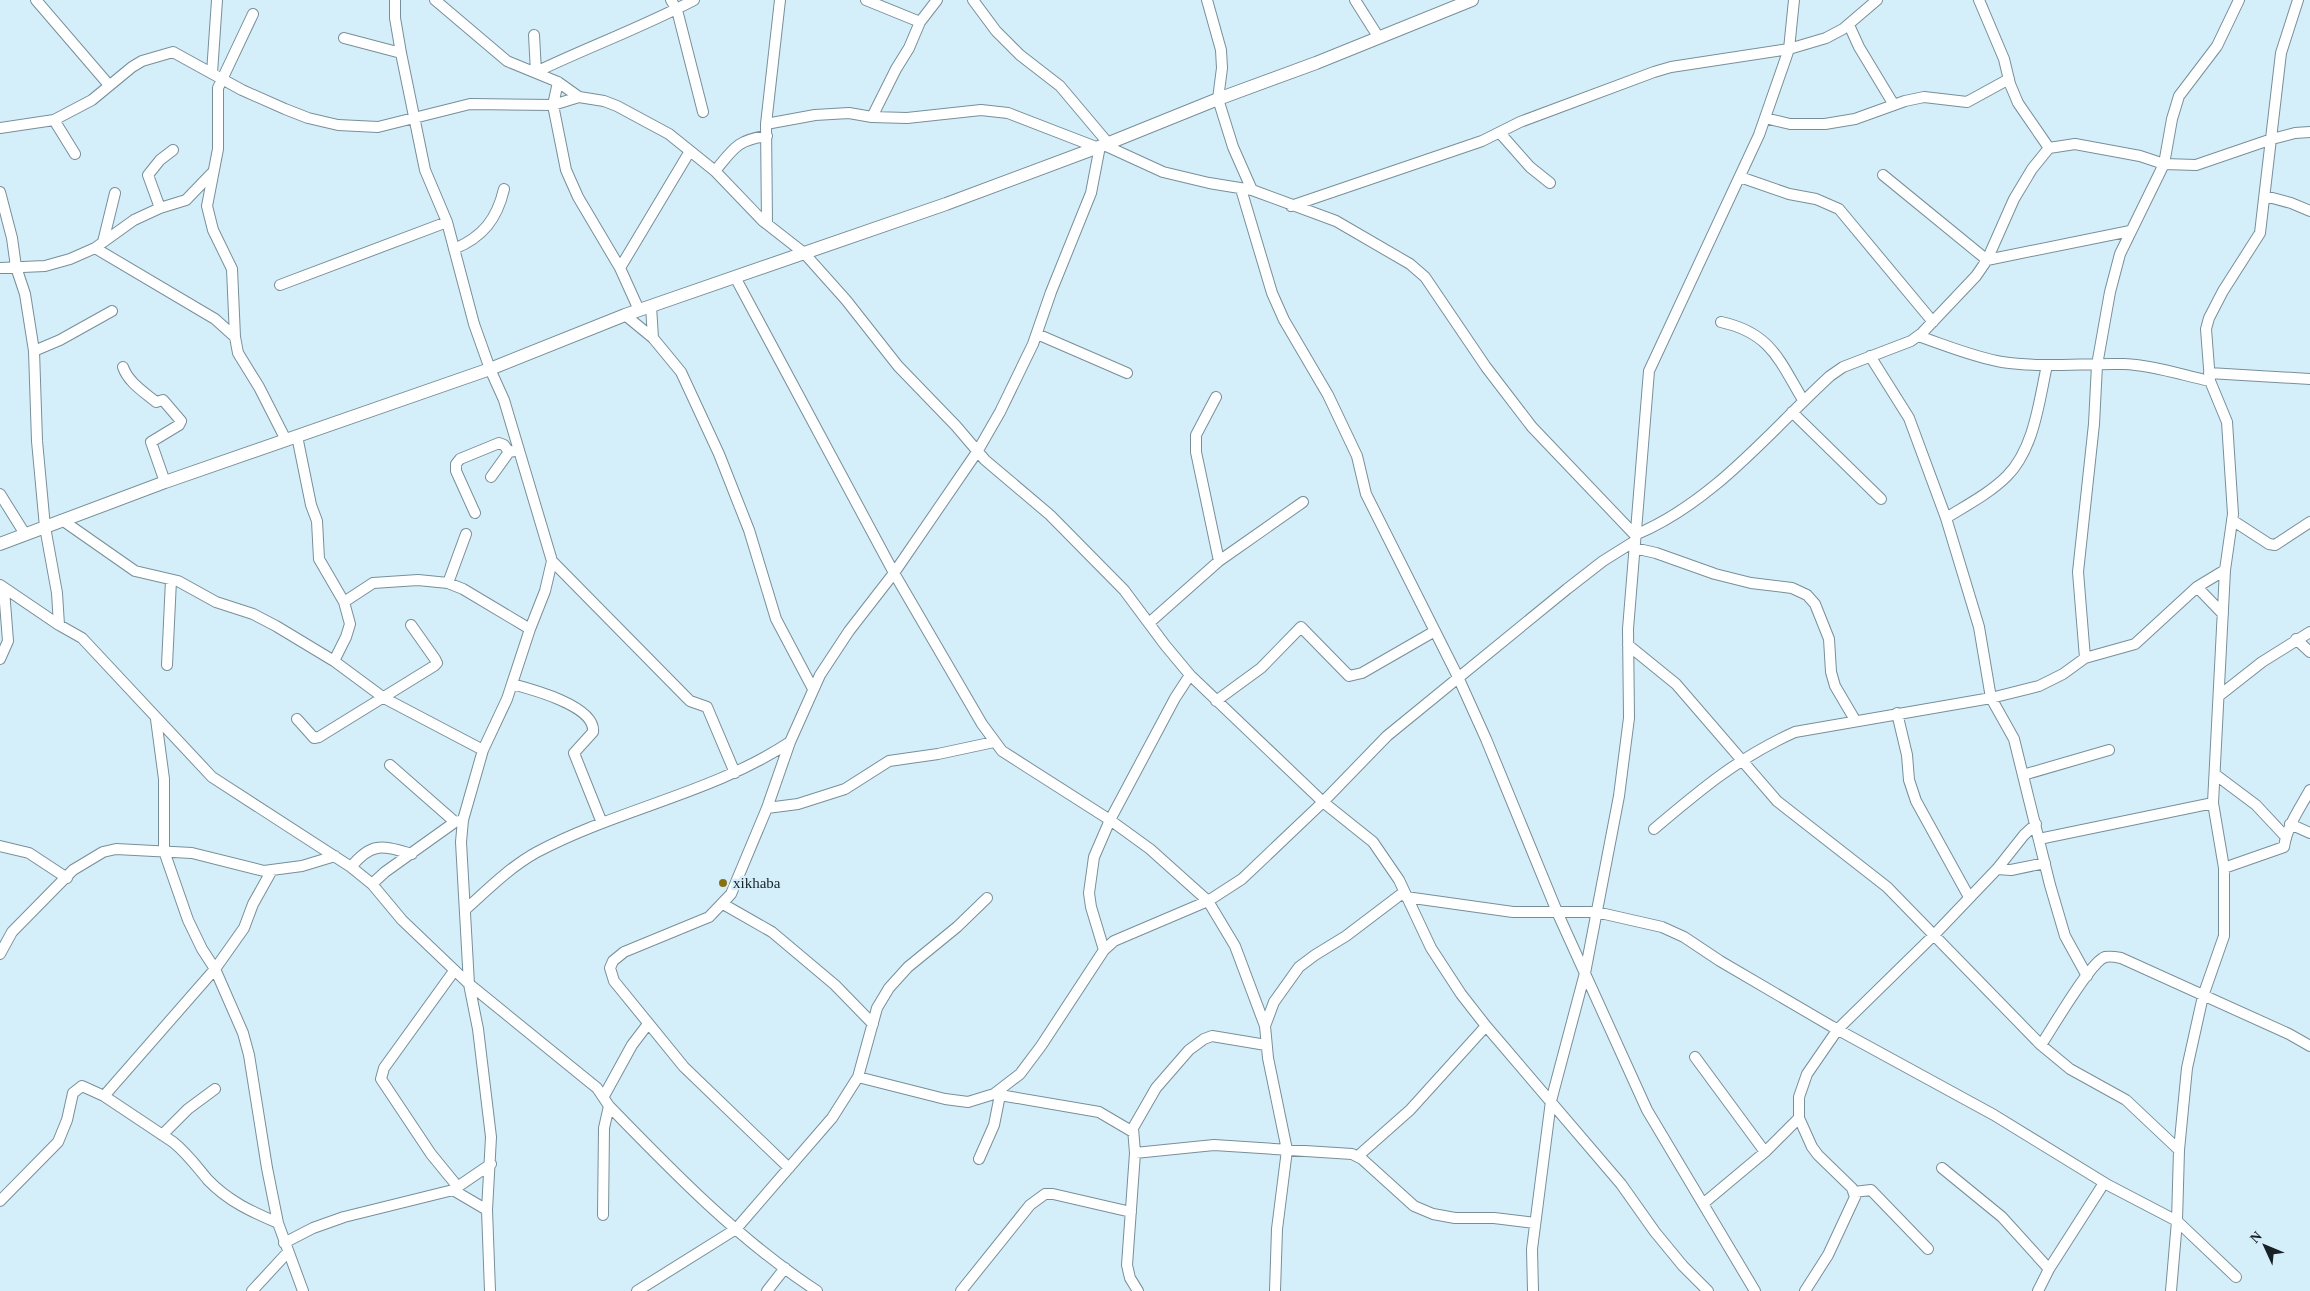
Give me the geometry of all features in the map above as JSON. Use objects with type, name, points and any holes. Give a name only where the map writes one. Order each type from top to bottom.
[{"type":"street","points":[[36,0],[109,85]]},
{"type":"street","points":[[395,0],[395,18],[401,54],[425,170],[447,222],[474,324],[490,369],[504,400],[515,451],[552,561],[690,701],[707,707],[735,773]]},
{"type":"street","points":[[435,0],[507,61],[558,82],[579,98]]},
{"type":"street","points":[[671,0],[677,10],[703,112]]},
{"type":"street","points":[[536,72],[585,48],[677,10],[694,0]]},
{"type":"street","points":[[768,224],[766,124],[780,0]]},
{"type":"street","points":[[866,0],[920,22]]},
{"type":"street","points":[[872,117],[896,69],[909,48],[920,22],[937,0]]},
{"type":"street","points":[[789,1168],[684,1067],[614,982],[610,972],[613,961],[624,952],[709,917],[723,904],[735,887],[784,764],[790,742],[813,688],[849,631],[894,573],[977,452],[1000,412],[1037,334],[1051,292],[1092,193],[1102,145],[1060,86],[1020,55],[996,31],[973,0]]},
{"type":"street","points":[[1207,0],[1221,50],[1222,68],[1218,98],[1247,189],[1272,293],[1284,320],[1328,395],[1357,456],[1366,494],[1458,677],[1486,739],[1558,914],[1647,1110],[1755,1291]]},
{"type":"street","points":[[1355,0],[1379,38]]},
{"type":"street","points":[[0,544],[165,482],[490,369],[625,315],[946,204],[1102,145],[1218,98],[1316,63],[1472,0]]},
{"type":"street","points":[[1533,1291],[1532,1249],[1551,1101],[1585,973],[1619,796],[1629,718],[1628,645],[1649,371],[1740,177],[1765,118],[1789,49],[1794,0]]},
{"type":"street","points":[[1291,206],[1482,141],[1520,122],[1671,67],[1789,49],[1826,38],[1849,25],[1877,0]]},
{"type":"street","points":[[1979,0],[2004,59],[2018,103],[2049,148]]},
{"type":"street","points":[[2085,658],[2078,572],[2094,424],[2097,365],[2110,292],[2120,254],[2164,164],[2172,119],[2179,96],[2217,46],[2239,0]]},
{"type":"street","points":[[2171,1291],[2177,1221],[2179,1150],[2187,1068],[2203,996],[2224,936],[2224,868],[2214,803],[2225,570],[2232,520],[2227,422],[2209,377],[2206,344],[2209,318],[2260,233],[2281,53],[2298,0]]},
{"type":"street","points":[[215,1],[218,149],[206,206],[213,230],[232,268],[235,337],[242,363],[292,438],[317,521],[320,559],[344,602],[350,624],[334,661]]},
{"type":"street","points":[[217,76],[253,14]]},
{"type":"street","points":[[1849,25],[1859,47],[1894,106]]},
{"type":"street","points":[[534,35],[536,72]]},
{"type":"street","points":[[344,38],[401,54]]},
{"type":"street","points":[[0,128],[54,120],[92,100],[142,61],[173,52],[242,90],[308,118],[338,125],[378,127],[470,104],[553,104],[579,98],[604,101],[618,106],[669,134],[715,171],[768,224],[804,253],[846,300],[898,366],[956,426],[977,452],[992,467],[1050,515],[1124,590],[1190,675],[1323,802],[1373,842],[1395,874],[1431,948],[1461,994],[1621,1184],[1655,1232],[1708,1291]]},
{"type":"street","points":[[1765,118],[1790,124],[1826,124],[1855,120],[1924,96],[1967,102],[2009,79]]},
{"type":"street","points":[[558,82],[553,104],[557,132],[571,183],[645,308],[653,338]]},
{"type":"street","points":[[766,124],[815,115],[849,113],[872,117],[907,118],[981,110],[1008,113],[1102,145],[1163,172],[1185,178],[1247,189],[1345,226],[1418,270],[1486,367],[1532,427],[1635,541],[1656,553],[1715,574],[1751,583],[1792,588],[1807,595],[1815,604],[1829,639],[1831,672],[1836,686],[1855,720]]},
{"type":"street","points":[[54,120],[75,154]]},
{"type":"street","points":[[979,1159],[994,1125],[997,1094],[1020,1074],[1036,1053],[1104,950],[1114,941],[1129,933],[1208,901],[1242,880],[1323,802],[1387,736],[1603,561],[1693,504],[1734,469],[1803,400],[1830,376],[1843,367],[1911,341],[1918,336],[1976,276],[1987,260],[2014,199],[2032,169],[2049,148],[2076,144],[2140,156],[2164,164],[2196,166],[2295,132],[2310,132]]},
{"type":"street","points":[[1500,133],[1530,167],[1550,183]]},
{"type":"street","points":[[715,171],[734,147],[748,138],[767,136]]},
{"type":"street","points":[[160,208],[148,175],[160,160],[173,150]]},
{"type":"street","points":[[620,268],[690,151]]},
{"type":"street","points":[[0,268],[45,266],[70,259],[99,245],[134,220],[160,208],[186,200],[212,173]]},
{"type":"street","points":[[1883,175],[1987,260]]},
{"type":"street","points":[[1740,177],[1789,194],[1816,199],[1839,209],[1933,322]]},
{"type":"street","points":[[454,249],[469,243],[494,219],[504,189]]},
{"type":"street","points":[[0,192],[12,238],[16,267],[25,294],[34,351],[37,441],[45,526],[57,593],[59,625]]},
{"type":"street","points":[[99,245],[115,193]]},
{"type":"street","points":[[2265,196],[2291,203],[2310,211]]},
{"type":"street","points":[[280,285],[447,222]]},
{"type":"street","points":[[1987,260],[2130,232]]},
{"type":"street","points":[[99,245],[215,319],[235,337]]},
{"type":"street","points":[[735,277],[894,573],[972,708],[994,742],[1002,751],[1110,820],[1150,849],[1208,901],[1235,946],[1265,1026],[1266,1045],[1287,1150],[1277,1229],[1274,1291]]},
{"type":"street","points":[[34,351],[67,336],[112,310]]},
{"type":"street","points":[[625,315],[653,338],[681,372],[704,420],[749,530],[776,619],[813,688]]},
{"type":"street","points":[[1721,322],[1742,327],[1771,348],[1803,400]]},
{"type":"street","points":[[1037,334],[1127,373]]},
{"type":"street","points":[[1918,336],[2002,362],[2047,365],[2125,364],[2209,377],[2310,379]]},
{"type":"street","points":[[1870,356],[1909,418],[1946,518],[1979,627],[1991,698],[2014,739],[2065,936],[2087,976]]},
{"type":"street","points":[[1946,518],[1998,484],[2020,460],[2031,434],[2047,365]]},
{"type":"street","points":[[124,367],[126,376],[133,383],[156,402],[162,400],[181,422],[151,442],[165,482]]},
{"type":"street","points":[[1216,397],[1196,435],[1196,452],[1219,561]]},
{"type":"street","points":[[1792,412],[1881,498]]},
{"type":"street","points":[[475,513],[456,471],[456,464],[460,459],[499,443],[515,451]]},
{"type":"street","points":[[492,477],[515,451]]},
{"type":"street","points":[[0,494],[25,534]]},
{"type":"street","points":[[1148,623],[1219,561],[1303,502]]},
{"type":"street","points":[[62,520],[135,571],[187,585],[216,602],[253,614],[334,661],[384,698],[483,750]]},
{"type":"street","points":[[2232,520],[2269,544],[2275,545],[2310,522]]},
{"type":"street","points":[[448,583],[466,534]]},
{"type":"street","points":[[490,1291],[487,1210],[491,1137],[478,1029],[469,984],[466,909],[459,821],[483,750],[507,699],[530,628],[545,591],[552,561]]},
{"type":"street","points":[[1654,829],[1741,760],[1795,732],[1855,720],[1991,698],[2039,686],[2063,674],[2085,658],[2135,644],[2196,587],[2225,570]]},
{"type":"street","points":[[167,664],[171,580]]},
{"type":"street","points":[[344,602],[373,583],[418,580],[448,583],[463,589],[530,628]]},
{"type":"street","points":[[2196,587],[2223,614]]},
{"type":"street","points":[[2,588],[27,602],[91,646],[156,719],[212,777],[351,867],[372,884],[402,920],[454,971],[514,1023],[579,1072],[604,1096],[609,1106],[655,1153],[736,1229],[817,1291]]},
{"type":"street","points":[[0,658],[8,641],[2,588]]},
{"type":"street","points":[[297,719],[314,738],[384,698],[434,666],[436,663],[411,625]]},
{"type":"street","points":[[1216,701],[1261,668],[1301,627],[1349,676],[1362,673],[1435,632]]},
{"type":"street","points":[[2220,696],[2262,662],[2310,632]]},
{"type":"street","points":[[2296,639],[2310,652]]},
{"type":"street","points":[[1628,645],[1676,684],[1777,802],[1887,887],[2041,1045],[2070,1069],[2126,1100],[2179,1150]]},
{"type":"street","points":[[1104,950],[1091,907],[1090,893],[1094,857],[1110,820],[1175,698],[1190,675]]},
{"type":"street","points":[[512,684],[567,702],[575,707],[592,724],[593,732],[574,753],[602,823]]},
{"type":"street","points":[[1897,713],[1909,780],[1916,801],[1970,897]]},
{"type":"street","points":[[156,719],[164,779],[164,851],[188,920],[202,950],[215,968],[243,1033],[249,1055],[278,1223],[302,1291]]},
{"type":"street","points":[[466,909],[499,879],[535,853],[602,823],[735,773],[768,757],[790,742]]},
{"type":"street","points":[[766,808],[798,804],[845,789],[889,761],[938,754],[994,742]]},
{"type":"street","points":[[2024,775],[2109,750]]},
{"type":"street","points":[[768,757],[784,764]]},
{"type":"street","points":[[390,765],[459,821]]},
{"type":"street","points":[[2216,775],[2256,805],[2285,836]]},
{"type":"street","points":[[2224,868],[2280,850],[2284,847],[2285,836],[2290,824],[2310,790]]},
{"type":"street","points":[[2039,839],[2214,803]]},
{"type":"street","points":[[372,884],[385,872],[459,821]]},
{"type":"street","points":[[1805,1291],[1828,1255],[1855,1197],[1849,1184],[1818,1155],[1799,1118],[1798,1097],[1807,1074],[1838,1029],[1933,936],[1997,869],[2024,835],[2036,824]]},
{"type":"street","points":[[2290,824],[2310,833]]},
{"type":"street","points":[[0,846],[29,853],[67,878]]},
{"type":"street","points":[[351,867],[365,851],[371,848],[381,847],[412,854]]},
{"type":"street","points":[[0,954],[12,932],[73,870],[103,852],[116,849],[192,853],[223,859],[264,871],[302,866],[334,856]]},
{"type":"street","points":[[1997,869],[2011,870],[2045,863]]},
{"type":"street","points":[[104,1096],[215,968],[244,928],[253,904],[272,870]]},
{"type":"street","points":[[1265,1026],[1274,1002],[1299,967],[1406,895],[1513,912],[1558,914],[1596,912],[1662,927],[1684,937],[1720,961],[1838,1029],[1994,1115],[2104,1183],[2177,1221],[2236,1277]]},
{"type":"street","points":[[637,1291],[736,1229],[832,1118],[858,1077],[877,1008],[889,988],[908,967],[957,927],[987,898]]},
{"type":"street","points":[[723,904],[772,932],[835,985],[873,1024]]},
{"type":"street","points":[[2041,1045],[2087,976],[2105,957],[2116,957],[2309,1044]]},
{"type":"street","points":[[454,971],[384,1068],[381,1079],[456,1188],[487,1210]]},
{"type":"street","points":[[604,1096],[632,1045],[648,1024]]},
{"type":"street","points":[[1358,1156],[1410,1110],[1486,1026]]},
{"type":"street","points":[[1138,1291],[1127,1270],[1135,1154],[1134,1125],[1156,1088],[1199,1041],[1212,1036],[1266,1045]]},
{"type":"street","points":[[1695,1057],[1765,1152]]},
{"type":"street","points":[[858,1077],[953,1100],[968,1102],[997,1094],[1099,1112],[1133,1132]]},
{"type":"street","points":[[0,1201],[58,1142],[67,1120],[75,1090],[82,1086],[104,1096],[184,1151],[209,1180],[229,1199],[246,1209],[278,1223]]},
{"type":"street","points":[[162,1135],[188,1109],[215,1089]]},
{"type":"street","points":[[603,1215],[604,1128],[609,1106]]},
{"type":"street","points":[[1704,1203],[1765,1152],[1799,1118]]},
{"type":"street","points":[[1135,1154],[1214,1145],[1337,1152],[1358,1156],[1414,1206],[1433,1214],[1455,1218],[1494,1218],[1535,1223]]},
{"type":"street","points":[[252,1291],[286,1248],[313,1228],[344,1217],[456,1188],[490,1164]]},
{"type":"street","points":[[1942,1168],[2002,1217],[2049,1268]]},
{"type":"street","points":[[2038,1291],[2049,1268],[2104,1183]]},
{"type":"street","points":[[1854,1192],[1871,1190],[1928,1249]]},
{"type":"street","points":[[961,1291],[1030,1205],[1045,1194],[1053,1194],[1131,1212]]},
{"type":"street","points":[[767,1291],[785,1268]]},
{"type":"place","name":"xikhaba","points":[[723,883]]}]
